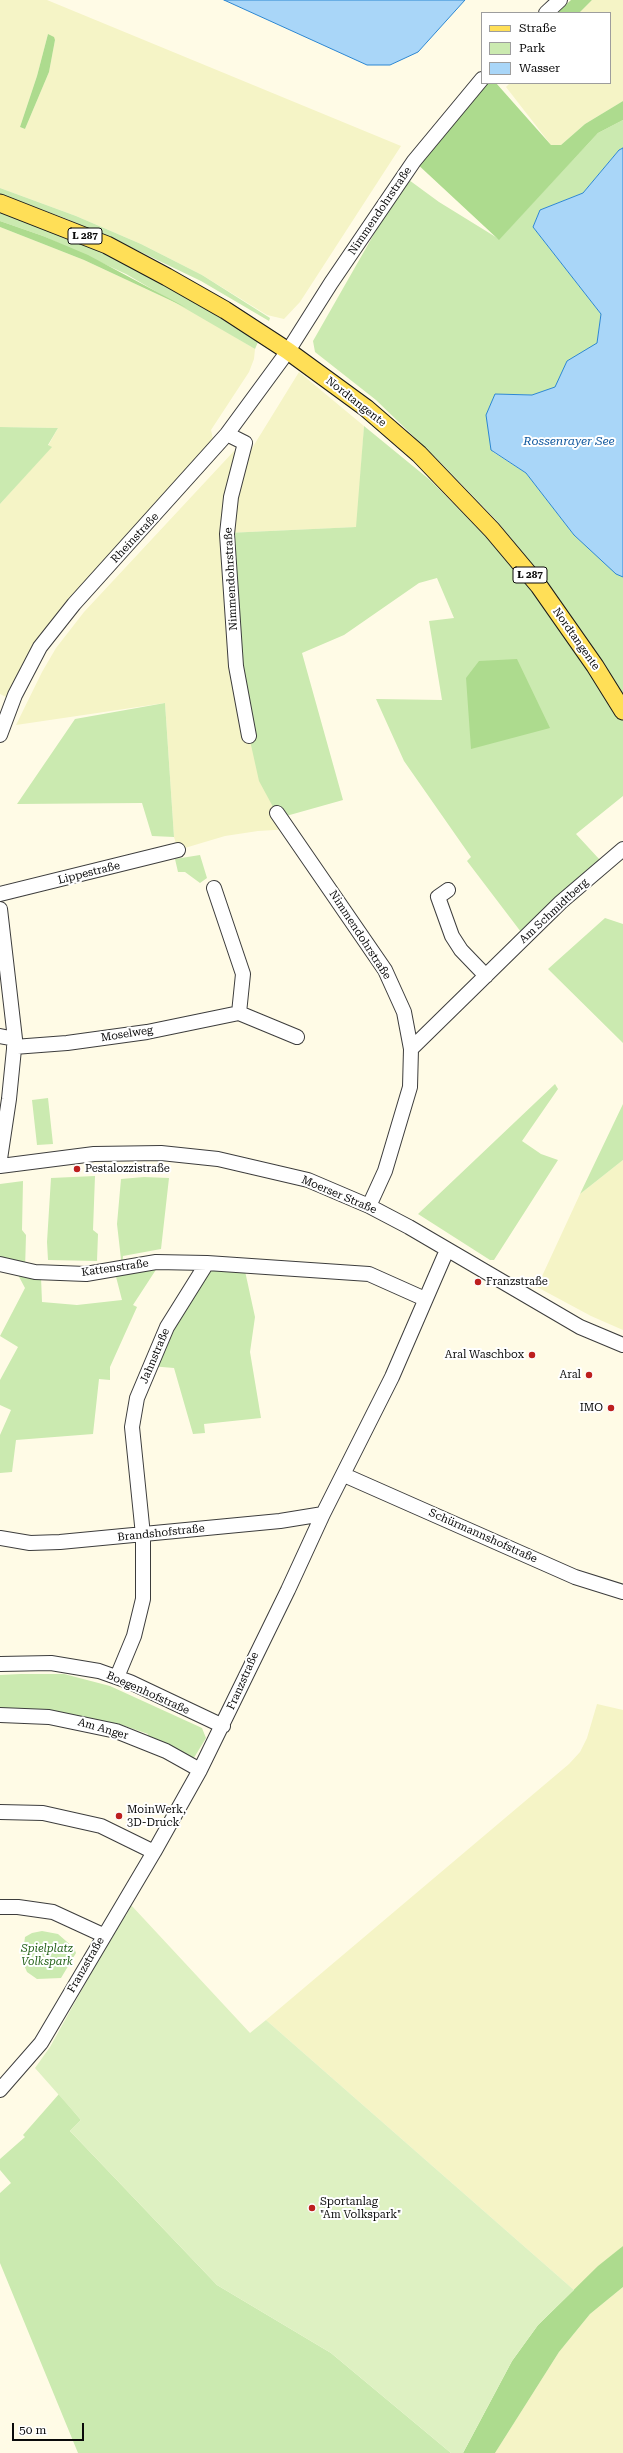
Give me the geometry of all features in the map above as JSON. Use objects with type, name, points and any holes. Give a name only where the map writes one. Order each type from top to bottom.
[{"type":"main road","name":"Nordtangente","points":[[0,203],[107,245],[225,310],[288,351],[366,408],[419,454],[492,530],[539,586],[595,666],[623,711]]},
{"type":"street","points":[[547,12],[560,0]]},
{"type":"street","name":"Nimmendohrstraße","points":[[288,351],[413,162],[481,79]]},
{"type":"street","name":"Rheinstraße","points":[[0,735],[15,695],[40,647],[74,604],[227,434],[288,351]]},
{"type":"street","name":"Nimmendohrstraße","points":[[227,434],[245,443],[231,497],[227,534],[236,666],[249,736]]},
{"type":"street","name":"Nimmendohrstraße","points":[[277,813],[385,970],[404,1012],[411,1049],[410,1087],[385,1171],[369,1206]]},
{"type":"street","name":"Am Schmidtberg","points":[[411,1049],[561,902],[623,849]]},
{"type":"street","name":"Lippestraße","points":[[0,894],[178,850]]},
{"type":"street","points":[[214,888],[243,974],[239,1013],[297,1037]]},
{"type":"street","points":[[448,890],[438,897],[452,936],[461,950],[486,976]]},
{"type":"street","points":[[0,909],[14,1043],[9,1099],[0,1159]]},
{"type":"street","name":"Moselweg","points":[[14,1043],[67,1043],[147,1032],[239,1013]]},
{"type":"street","points":[[0,1036],[14,1043]]},
{"type":"street","name":"Moerser Straße","points":[[0,1166],[94,1154],[161,1153],[218,1159],[308,1180],[369,1206],[580,1327],[623,1345]]},
{"type":"street","name":"Franzstraße","points":[[0,2090],[41,2043],[103,1935],[154,1852],[200,1770],[223,1726],[323,1514],[344,1475],[392,1377],[447,1250]]},
{"type":"street","name":"Kattenstraße","points":[[0,1264],[35,1272],[86,1274],[156,1262],[207,1263]]},
{"type":"street","points":[[207,1263],[369,1274],[425,1299]]},
{"type":"street","name":"Jahnstraße","points":[[117,1677],[134,1636],[143,1599],[143,1535],[132,1427],[137,1398],[167,1327],[207,1263]]},
{"type":"street","name":"Schürmannshofstraße","points":[[344,1475],[575,1577],[623,1592]]},
{"type":"street","name":"Brandshofstraße","points":[[0,1538],[37,1543],[143,1535],[323,1514]]},
{"type":"street","name":"Boegenhofstraße","points":[[0,1664],[65,1665],[117,1677],[223,1726]]},
{"type":"street","name":"Am Anger","points":[[0,1715],[49,1717],[116,1731],[166,1751],[200,1770]]},
{"type":"street","points":[[0,1812],[43,1813],[101,1826],[154,1852]]},
{"type":"street","points":[[0,1907],[18,1907],[53,1912],[103,1935]]},
{"type":"green space","points":[[0,0],[47,0],[401,146],[300,302],[284,319],[267,315],[202,275],[141,244],[76,216],[0,188]],"holes":[[[48,34],[55,40],[49,72],[25,129],[20,127],[37,76]]]},
{"type":"green space","points":[[571,0],[592,0],[580,12],[558,12]]},
{"type":"green space","points":[[592,0],[623,0],[623,101],[585,124],[561,145],[551,145],[506,87],[509,84],[611,84],[611,12],[580,12]]},
{"type":"green space","points":[[48,34],[54,37],[55,40],[49,72],[25,129],[20,127],[37,76]]},
{"type":"green space","points":[[481,84],[497,84],[551,145],[561,145],[585,124],[623,101],[623,120],[598,133],[499,240],[414,161]]},
{"type":"green space","points":[[623,120],[623,148],[619,150],[583,193],[540,210],[533,227],[601,314],[597,344],[567,361],[556,387],[532,395],[495,394],[493,452],[526,473],[574,535],[623,577],[623,796],[576,834],[600,860],[521,932],[467,861],[471,857],[404,761],[376,699],[442,700],[429,621],[454,618],[437,578],[419,583],[344,635],[302,653],[343,800],[279,818],[259,781],[249,736],[227,533],[356,527],[364,426],[430,480],[485,536],[530,589],[539,586],[545,580],[497,521],[442,464],[376,400],[315,352],[313,341],[386,213],[409,180],[439,202],[499,239],[598,133]]},
{"type":"green space","points":[[0,188],[76,216],[141,244],[202,275],[270,318],[269,321],[201,281],[124,244],[67,219],[0,194]]},
{"type":"green space","points":[[0,212],[75,240],[134,268],[192,300],[258,342],[255,349],[126,274],[43,236],[0,221]]},
{"type":"green space","points":[[0,221],[43,236],[88,255],[187,308],[84,260],[0,227]]},
{"type":"green space","points":[[0,227],[84,260],[187,308],[255,349],[254,359],[249,372],[211,430],[213,439],[144,522],[8,698],[0,694],[0,504],[51,447],[48,446],[58,428],[0,427]]},
{"type":"green space","points":[[299,372],[364,426],[357,527],[227,533],[232,607],[291,829],[258,831],[225,836],[178,850],[174,837],[165,703],[16,725],[42,672],[56,648],[84,612],[234,451],[246,458]]},
{"type":"green space","points":[[0,427],[58,428],[48,445],[52,447],[0,504]]},
{"type":"green space","points":[[517,659],[550,728],[471,749],[466,678],[479,661]]},
{"type":"green space","points":[[165,703],[174,837],[152,836],[142,803],[17,804],[75,719]]},
{"type":"green space","points":[[200,855],[207,878],[200,883],[185,872],[178,872],[175,859]]},
{"type":"green space","points":[[605,918],[623,924],[623,1043],[548,969]]},
{"type":"green space","points":[[555,1084],[558,1089],[522,1141],[541,1154],[558,1160],[494,1260],[490,1260],[418,1214]]},
{"type":"green space","points":[[48,1098],[53,1144],[37,1145],[32,1100]]},
{"type":"green space","points":[[623,1104],[623,1160],[580,1194]]},
{"type":"green space","points":[[623,1160],[623,1330],[591,1316],[537,1287],[580,1194]]},
{"type":"green space","points":[[95,1176],[93,1230],[98,1234],[97,1261],[48,1260],[47,1242],[51,1178]]},
{"type":"green space","points":[[144,1177],[169,1178],[161,1249],[123,1256],[122,1268],[117,1224],[121,1179]]},
{"type":"green space","points":[[23,1181],[22,1230],[26,1235],[25,1270],[0,1261],[0,1184]]},
{"type":"green space","points":[[161,1262],[133,1305],[137,1307],[110,1367],[110,1380],[99,1379],[93,1434],[16,1440],[12,1472],[0,1473],[0,1435],[11,1410],[0,1405],[0,1380],[18,1347],[0,1336],[25,1288],[17,1273],[41,1277],[42,1302],[77,1305],[122,1300],[114,1269]]},
{"type":"green space","points":[[204,1268],[245,1271],[255,1317],[250,1352],[261,1418],[204,1424],[205,1433],[193,1434],[174,1368],[150,1366]]},
{"type":"green space","points":[[64,1674],[110,1686],[202,1728],[206,1738],[192,1761],[146,1738],[148,1734],[122,1725],[120,1729],[0,1711],[0,1675]]},
{"type":"green space","points":[[597,1704],[623,1710],[623,2246],[574,2290],[266,2020],[569,1764],[580,1752],[587,1738]]},
{"type":"green space","name":"Sportanlag \"Am Volkspark\"","points":[[131,1905],[250,2033],[266,2020],[574,2290],[538,2325],[512,2361],[463,2453],[451,2453],[331,2353],[217,2285],[70,2131],[81,2120],[35,2068],[50,2047],[125,1912],[126,1916]]},
{"type":"green space","name":"Spielplatz Volkspark","points":[[42,1931],[58,1934],[74,1948],[76,1953],[61,1978],[37,1979],[27,1972],[24,1965],[22,1959],[25,1937],[32,1933]]},
{"type":"green space","points":[[59,2094],[81,2120],[70,2131],[217,2285],[331,2353],[451,2453],[78,2453],[0,2263],[0,2193],[11,2183],[0,2170],[0,2159],[25,2137],[23,2135]]},
{"type":"green space","points":[[623,2246],[623,2287],[590,2314],[559,2352],[495,2453],[463,2453],[512,2361],[538,2325],[598,2266]]},
{"type":"green space","points":[[623,2287],[623,2453],[495,2453],[559,2352],[590,2314]]},
{"type":"water","points":[[224,0],[465,0],[418,52],[390,65],[367,65]]},
{"type":"water","name":"Rossenrayer See","points":[[623,148],[623,577],[616,574],[574,535],[526,473],[491,450],[486,415],[495,394],[532,395],[555,387],[567,361],[597,343],[601,314],[533,227],[540,210],[583,193],[619,150]]},
{"type":"place","name":"Pestalozzistraße","points":[[77,1169]]},
{"type":"place","name":"Franzstraße","points":[[478,1282]]},
{"type":"place","name":"Aral Waschbox","points":[[532,1355]]},
{"type":"place","name":"Aral","points":[[589,1375]]},
{"type":"place","name":"IMO","points":[[611,1408]]},
{"type":"place","name":"MoinWerk, 3D-Druck","points":[[119,1816]]},
{"type":"place","name":"Sportanlag \"Am Volkspark\"","points":[[312,2208]]}]
